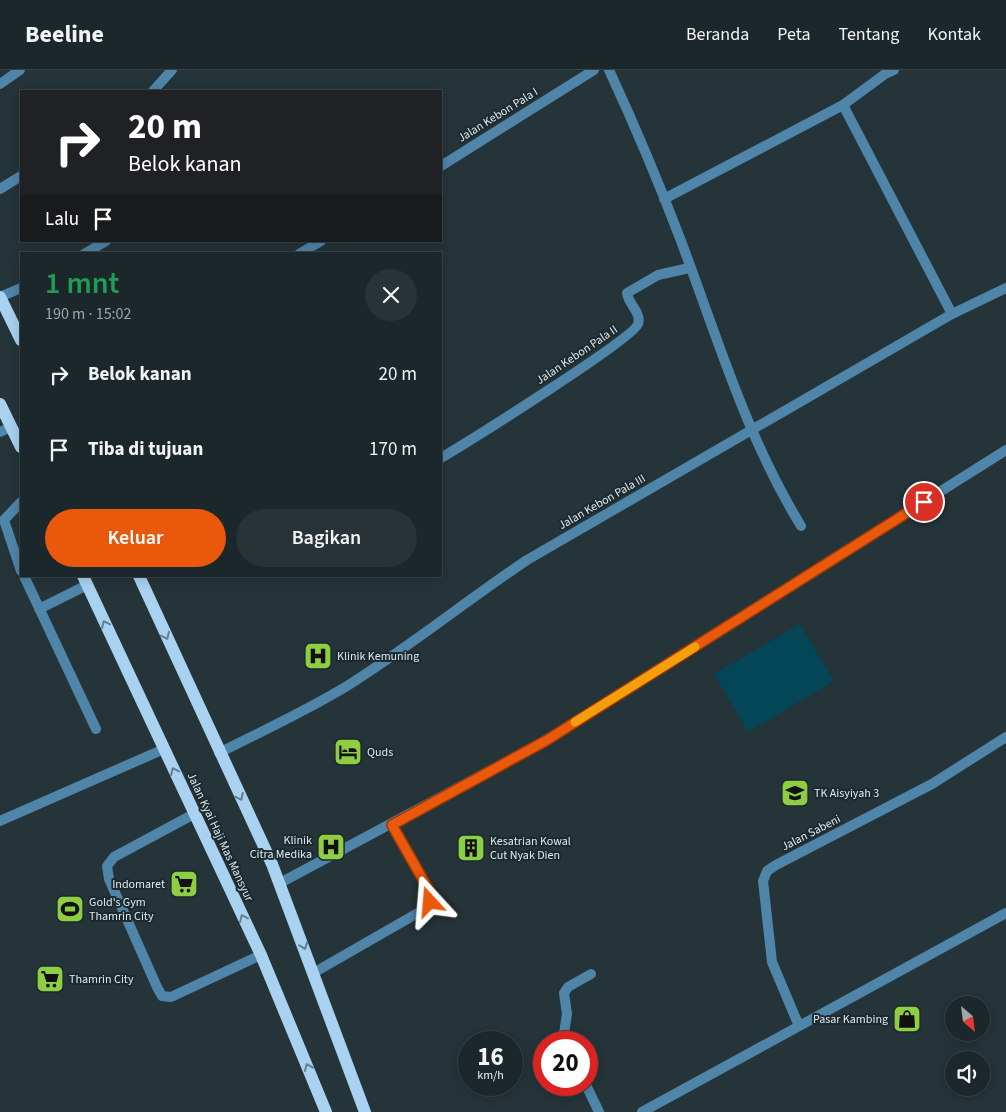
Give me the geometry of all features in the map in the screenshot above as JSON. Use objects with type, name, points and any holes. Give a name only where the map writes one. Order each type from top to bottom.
[{"type":"main road","points":[[0,297],[20,338]]},
{"type":"main road","points":[[0,404],[6,430],[20,446]]},
{"type":"main road","points":[[139,577],[280,883],[365,1112]]},
{"type":"main road","name":"Jalan Kyai Haji Mas Mansyur","points":[[85,581],[261,955],[326,1112]]},
{"type":"street","points":[[0,84],[20,70]]},
{"type":"street","points":[[153,90],[172,70]]},
{"type":"street","name":"Jalan Kebon Pala I","points":[[442,165],[594,70]]},
{"type":"street","points":[[609,70],[664,199],[751,432],[776,486],[801,526]]},
{"type":"street","points":[[664,199],[843,105],[885,74],[894,70]]},
{"type":"street","points":[[843,105],[952,314]]},
{"type":"street","points":[[0,189],[20,177]]},
{"type":"street","points":[[87,252],[104,242]]},
{"type":"street","points":[[303,252],[319,242]]},
{"type":"street","name":"Jalan Kebon Pala II","points":[[442,457],[599,357],[632,332],[638,325],[639,317],[627,298],[627,293],[658,274],[689,268]]},
{"type":"street","points":[[0,297],[20,288]]},
{"type":"street","name":"Jalan Kebon Pala III","points":[[219,753],[346,686],[434,628],[483,589],[526,560],[751,432],[952,314],[1006,288]]},
{"type":"street","points":[[280,883],[392,825],[547,740],[1006,450]]},
{"type":"street","points":[[20,503],[4,520],[20,568]]},
{"type":"street","points":[[24,577],[96,729]]},
{"type":"street","points":[[40,609],[85,581]]},
{"type":"street","name":"Jalan Sabeni","points":[[799,1026],[772,962],[763,881],[767,871],[932,784],[1006,737]]},
{"type":"street","points":[[0,821],[164,749]]},
{"type":"street","points":[[194,814],[114,857],[107,866],[109,879],[157,987],[162,996],[171,996],[261,955]]},
{"type":"street","points":[[314,972],[423,910],[430,902],[430,892],[392,825]]},
{"type":"street","points":[[642,1112],[1006,913]]},
{"type":"street","points":[[564,1031],[567,1014],[564,993],[568,987],[591,974]]},
{"type":"street","points":[[591,1096],[599,1112]]},
{"type":"shaded area","points":[[800,624],[834,681],[748,732],[714,674]]},
{"type":"slow traffic","points":[[575,722],[695,647]]},
{"type":"place","name":"Klinik Kemuning","points":[[318,656]]},
{"type":"place","name":"Quds","points":[[348,752]]},
{"type":"place","name":"TK Aisyiyah 3","points":[[795,793]]},
{"type":"place","name":"Klinik Citra Medika","points":[[331,847]]},
{"type":"place","name":"Kesatrian Kowal Cut Nyak Dien","points":[[471,848]]},
{"type":"place","name":"Indomaret","points":[[184,884]]},
{"type":"place","name":"Gold's Gym Thamrin City","points":[[70,909]]},
{"type":"place","name":"Thamrin City","points":[[50,979]]},
{"type":"place","name":"Pasar Kambing","points":[[907,1019]]},
{"type":"route","points":[[430,902],[430,892],[392,825],[547,740],[924,502]]}]
